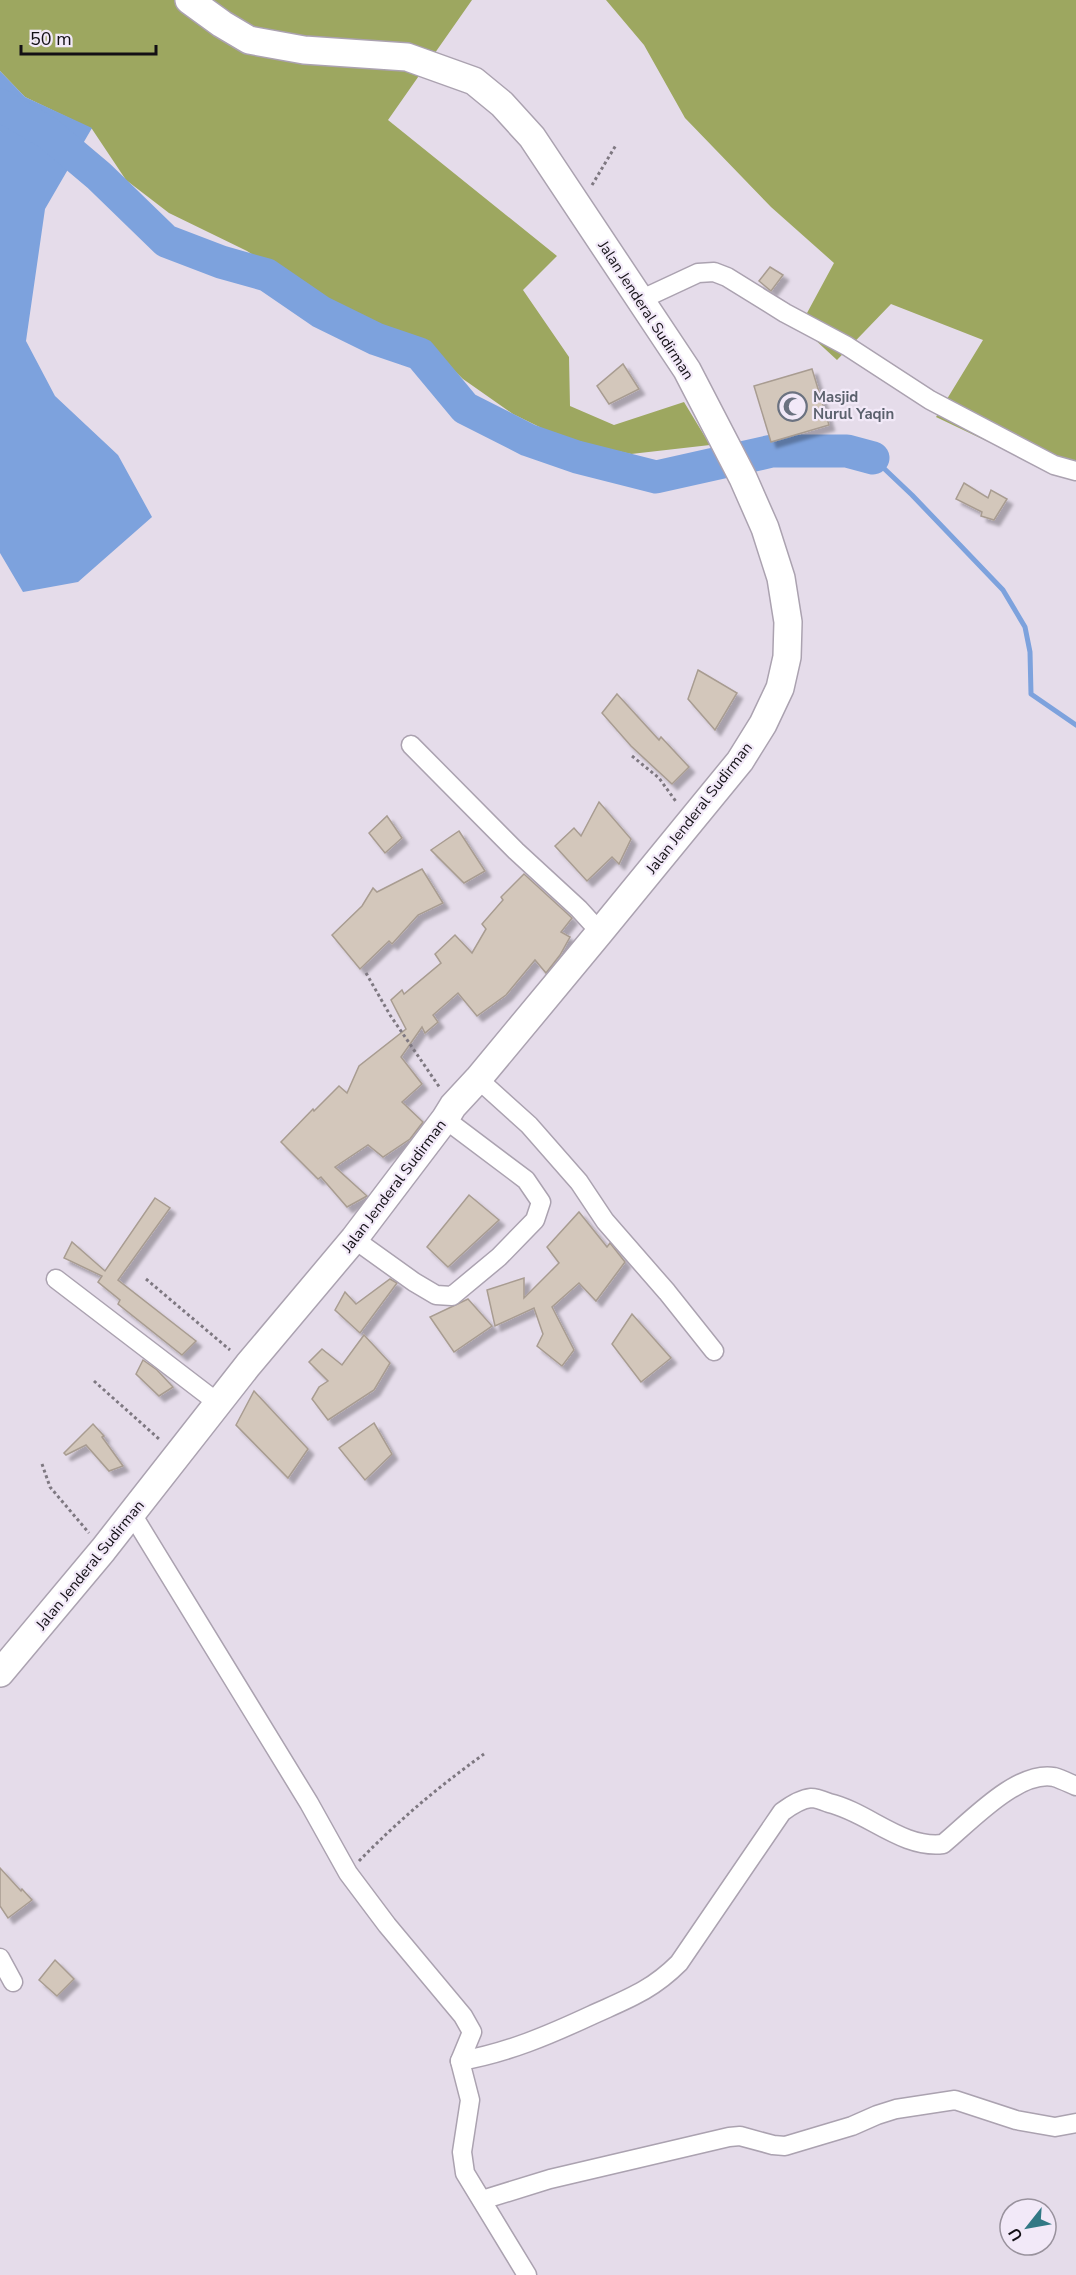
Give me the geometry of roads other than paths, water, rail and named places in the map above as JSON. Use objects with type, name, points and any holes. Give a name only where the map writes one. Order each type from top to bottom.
[{"type":"highway","name":"Jalan Jenderal Sudirman","points":[[0,1673],[132,1514],[248,1365],[354,1239],[449,1113],[740,761],[763,724],[780,688],[787,657],[788,622],[781,578],[765,528],[687,370],[532,137],[502,104],[474,81],[407,57],[304,50],[249,39],[222,24],[189,0]]},
{"type":"street","points":[[640,300],[698,273],[714,272],[727,277],[785,313],[847,346],[930,400],[1054,465],[1076,471]]},
{"type":"street","points":[[411,745],[600,932]]},
{"type":"street","points":[[478,1079],[529,1125],[579,1182],[605,1221],[667,1292],[714,1351]]},
{"type":"street","points":[[354,1239],[436,1295],[452,1296],[499,1257],[535,1220],[541,1202],[526,1180],[449,1113]]},
{"type":"street","points":[[56,1279],[218,1403]]},
{"type":"street","points":[[132,1514],[309,1803],[348,1873],[387,1925],[463,2016],[472,2032],[460,2061],[470,2100],[462,2152],[465,2173],[527,2275]]},
{"type":"street","points":[[460,2061],[489,2056],[527,2044],[639,1995],[661,1981],[679,1963],[782,1812],[796,1802],[811,1798],[842,1806],[906,1838],[931,1845],[943,1844],[1005,1793],[1030,1780],[1053,1777],[1076,1786]]},
{"type":"street","points":[[0,1958],[13,1982]]},
{"type":"street","points":[[482,2200],[550,2179],[729,2137],[740,2136],[785,2146],[852,2126],[896,2109],[955,2100],[1016,2120],[1055,2127],[1076,2123]]},
{"type":"water","points":[[0,71],[25,97],[92,128],[45,209],[26,341],[55,396],[118,455],[152,517],[78,582],[23,592],[0,553]]},
{"type":"waterway","points":[[0,105],[48,133],[99,176],[166,241],[221,262],[267,275],[321,312],[376,339],[420,354],[465,408],[528,440],[577,457],[656,477],[772,451],[847,451],[873,458]]},
{"type":"waterway","points":[[873,458],[912,495],[1003,590],[1025,627],[1030,652],[1031,694],[1076,725]]},
{"type":"place","name":"Masjid Nurul Yaqin","points":[[792,406]]}]
